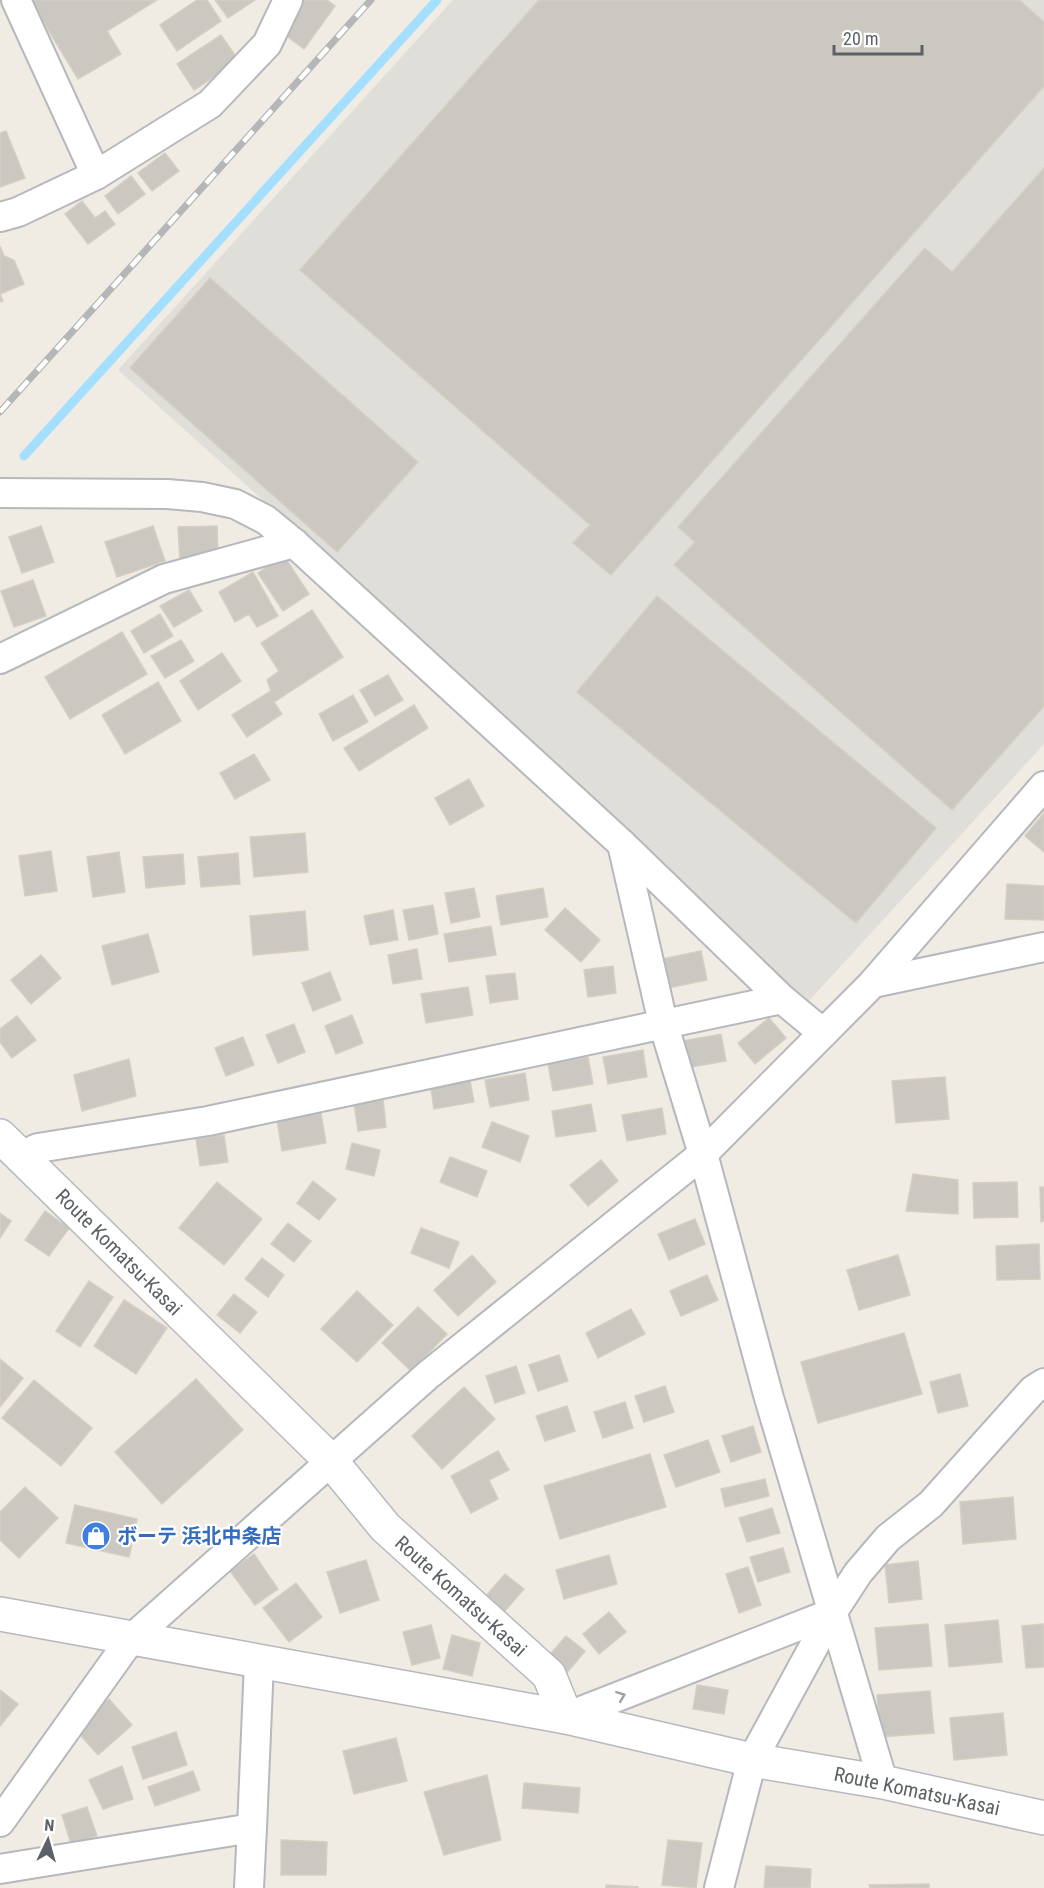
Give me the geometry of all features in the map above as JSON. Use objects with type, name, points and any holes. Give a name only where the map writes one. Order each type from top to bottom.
[{"type":"main road","name":"Route Komatsu-Kasai","points":[[11,1146],[331,1461],[385,1527],[549,1675],[566,1717],[752,1760],[883,1782],[1044,1818]]},
{"type":"main road","points":[[0,1614],[130,1640],[566,1717]]},
{"type":"street","points":[[16,0],[96,176]]},
{"type":"street","points":[[0,217],[18,212],[96,176],[210,104],[267,44],[288,0]]},
{"type":"street","points":[[0,493],[167,494],[235,504],[266,520],[294,543],[622,844],[782,999],[823,1033]]},
{"type":"street","points":[[0,659],[164,579],[294,543]]},
{"type":"street","points":[[0,1822],[130,1640],[428,1375],[703,1154],[873,983],[1044,786]]},
{"type":"street","points":[[622,844],[663,1023],[703,1154],[769,1398],[883,1782]]},
{"type":"street","points":[[873,983],[1044,947]]},
{"type":"street","points":[[11,1146],[38,1148],[208,1121],[782,999]]},
{"type":"street","points":[[719,1888],[752,1760],[832,1613],[858,1573],[888,1538],[931,1504],[1033,1390],[1044,1383]]},
{"type":"street","points":[[566,1717],[832,1613]]},
{"type":"street","points":[[249,1888],[259,1662]]},
{"type":"street","points":[[0,1869],[252,1828]]},
{"type":"shaded area","points":[[453,0],[1044,0],[1044,744],[807,1003],[563,769],[118,370]]},
{"type":"building","points":[[30,0],[157,0],[107,31],[121,54],[78,79]]},
{"type":"building","points":[[197,0],[207,0],[221,21],[177,51],[160,25]]},
{"type":"building","points":[[215,0],[255,0],[228,18]]},
{"type":"building","points":[[302,0],[327,0],[335,6],[304,49],[280,31]]},
{"type":"building","points":[[539,0],[1019,0],[1044,22],[1044,86],[611,575],[573,543],[590,525],[300,270]]},
{"type":"building","points":[[221,35],[239,61],[194,90],[177,64]]},
{"type":"building","points":[[6,131],[25,178],[0,187],[0,133]]},
{"type":"building","points":[[165,153],[179,171],[152,191],[138,173]]},
{"type":"building","points":[[1044,168],[1044,706],[952,810],[674,565],[695,542],[678,527],[925,248],[952,272]]},
{"type":"building","points":[[131,176],[145,194],[118,214],[105,196]]},
{"type":"building","points":[[82,201],[95,218],[105,211],[115,224],[88,244],[65,214]]},
{"type":"building","points":[[0,246],[4,256],[14,260],[24,284],[0,294]]},
{"type":"building","points":[[210,278],[418,462],[337,552],[130,368]]},
{"type":"building","points":[[41,526],[54,562],[22,573],[9,537]]},
{"type":"building","points":[[153,526],[165,561],[117,577],[105,542]]},
{"type":"building","points":[[217,526],[218,559],[180,560],[178,527]]},
{"type":"building","points":[[284,556],[309,594],[283,611],[258,573]]},
{"type":"building","points":[[253,572],[278,616],[257,627],[249,614],[235,622],[219,592]]},
{"type":"building","points":[[33,580],[46,616],[14,627],[1,591]]},
{"type":"building","points":[[189,590],[202,611],[174,627],[160,606]]},
{"type":"building","points":[[657,596],[936,828],[856,923],[577,692]]},
{"type":"building","points":[[312,610],[343,657],[274,702],[282,714],[247,737],[232,715],[271,691],[267,680],[279,671],[261,643]]},
{"type":"building","points":[[160,614],[173,636],[144,653],[131,631]]},
{"type":"building","points":[[122,632],[147,674],[70,719],[45,677]]},
{"type":"building","points":[[181,640],[194,661],[165,678],[151,656]]},
{"type":"building","points":[[222,653],[241,681],[198,710],[180,681]]},
{"type":"building","points":[[388,675],[403,700],[375,716],[360,690]]},
{"type":"building","points":[[158,682],[181,721],[125,754],[102,715]]},
{"type":"building","points":[[353,695],[368,722],[333,741],[319,714]]},
{"type":"building","points":[[414,705],[428,728],[359,771],[344,748]]},
{"type":"building","points":[[254,754],[270,780],[235,799],[220,773]]},
{"type":"building","points":[[469,779],[484,806],[450,825],[435,798]]},
{"type":"building","points":[[1044,813],[1044,852],[1025,836]]},
{"type":"building","points":[[305,833],[308,872],[254,877],[250,837]]},
{"type":"building","points":[[51,851],[57,891],[25,896],[19,856]]},
{"type":"building","points":[[119,852],[125,892],[93,897],[87,857]]},
{"type":"building","points":[[238,853],[240,884],[201,887],[198,857]]},
{"type":"building","points":[[183,854],[185,884],[146,888],[143,857]]},
{"type":"building","points":[[1007,884],[1044,886],[1044,920],[1005,919]]},
{"type":"building","points":[[474,888],[480,917],[451,923],[445,893]]},
{"type":"building","points":[[543,888],[548,917],[501,925],[496,896]]},
{"type":"building","points":[[433,905],[438,934],[409,940],[403,910]]},
{"type":"building","points":[[565,908],[600,940],[581,962],[545,930]]},
{"type":"building","points":[[393,910],[398,940],[370,945],[364,916]]},
{"type":"building","points":[[305,911],[308,950],[253,955],[250,916]]},
{"type":"building","points":[[491,926],[496,955],[449,962],[444,934]]},
{"type":"building","points":[[148,934],[159,972],[112,985],[102,946]]},
{"type":"building","points":[[417,949],[422,979],[393,984],[388,955]]},
{"type":"building","points":[[701,951],[707,980],[663,989],[657,960]]},
{"type":"building","points":[[41,955],[61,978],[31,1004],[11,980]]},
{"type":"building","points":[[613,966],[616,993],[588,997],[584,970]]},
{"type":"building","points":[[330,972],[341,1000],[313,1011],[302,983]]},
{"type":"building","points":[[515,973],[518,999],[490,1003],[486,976]]},
{"type":"building","points":[[468,987],[473,1015],[426,1023],[421,994]]},
{"type":"building","points":[[352,1015],[363,1043],[336,1054],[325,1026]]},
{"type":"building","points":[[17,1016],[36,1040],[12,1058],[0,1042],[0,1029]]},
{"type":"building","points":[[769,1018],[786,1038],[755,1064],[738,1043]]},
{"type":"building","points":[[294,1024],[305,1052],[278,1063],[266,1035]]},
{"type":"building","points":[[721,1034],[726,1061],[686,1068],[682,1041]]},
{"type":"building","points":[[243,1037],[254,1065],[226,1076],[215,1048]]},
{"type":"building","points":[[643,1050],[647,1077],[608,1084],[603,1057]]},
{"type":"building","points":[[588,1057],[593,1084],[553,1091],[548,1064]]},
{"type":"building","points":[[129,1059],[136,1096],[82,1111],[74,1075]]},
{"type":"building","points":[[525,1073],[529,1100],[490,1107],[485,1080]]},
{"type":"building","points":[[469,1075],[474,1102],[434,1109],[430,1082]]},
{"type":"building","points":[[945,1077],[949,1119],[896,1123],[892,1081]]},
{"type":"building","points":[[383,1100],[386,1127],[358,1131],[354,1104]]},
{"type":"building","points":[[591,1104],[596,1131],[556,1137],[552,1111]]},
{"type":"building","points":[[662,1108],[666,1134],[627,1141],[622,1115]]},
{"type":"building","points":[[321,1113],[326,1143],[282,1151],[277,1120]]},
{"type":"building","points":[[492,1122],[529,1136],[520,1162],[482,1147]]},
{"type":"building","points":[[224,1135],[228,1162],[200,1166],[196,1139]]},
{"type":"building","points":[[352,1143],[380,1150],[374,1176],[346,1169]]},
{"type":"building","points":[[450,1157],[487,1171],[477,1197],[440,1182]]},
{"type":"building","points":[[601,1160],[618,1181],[588,1206],[570,1185]]},
{"type":"building","points":[[913,1174],[958,1180],[958,1214],[906,1211]]},
{"type":"building","points":[[313,1181],[336,1199],[319,1220],[297,1203]]},
{"type":"building","points":[[217,1182],[262,1219],[224,1265],[179,1228]]},
{"type":"building","points":[[1017,1182],[1018,1217],[974,1218],[973,1183]]},
{"type":"building","points":[[1040,1187],[1044,1187],[1044,1221],[1041,1222]]},
{"type":"building","points":[[45,1211],[69,1228],[49,1256],[25,1240]]},
{"type":"building","points":[[0,1213],[11,1221],[0,1238]]},
{"type":"building","points":[[695,1219],[705,1244],[669,1260],[658,1234]]},
{"type":"building","points":[[288,1223],[311,1241],[294,1262],[271,1244]]},
{"type":"building","points":[[421,1228],[459,1242],[449,1268],[411,1253]]},
{"type":"building","points":[[1039,1244],[1040,1279],[997,1280],[996,1246]]},
{"type":"building","points":[[472,1255],[496,1282],[458,1316],[434,1290]]},
{"type":"building","points":[[898,1255],[910,1295],[859,1310],[847,1270]]},
{"type":"building","points":[[262,1258],[284,1275],[268,1297],[245,1279]]},
{"type":"building","points":[[707,1275],[718,1300],[681,1316],[670,1291]]},
{"type":"building","points":[[89,1281],[113,1297],[80,1347],[56,1331]]},
{"type":"building","points":[[357,1291],[393,1325],[357,1362],[321,1329]]},
{"type":"building","points":[[234,1294],[257,1312],[240,1333],[217,1315]]},
{"type":"building","points":[[124,1300],[167,1328],[136,1374],[94,1346]]},
{"type":"building","points":[[418,1307],[447,1334],[411,1371],[382,1343]]},
{"type":"building","points":[[631,1309],[645,1334],[598,1358],[586,1333]]},
{"type":"building","points":[[904,1333],[922,1394],[818,1423],[801,1362]]},
{"type":"building","points":[[559,1355],[568,1381],[538,1391],[529,1365]]},
{"type":"building","points":[[0,1359],[23,1378],[0,1407]]},
{"type":"building","points":[[516,1366],[525,1393],[495,1403],[486,1376]]},
{"type":"building","points":[[960,1374],[968,1406],[938,1413],[930,1382]]},
{"type":"building","points":[[196,1379],[243,1430],[162,1504],[115,1452]]},
{"type":"building","points":[[34,1380],[92,1428],[61,1466],[2,1418]]},
{"type":"building","points":[[665,1386],[674,1412],[644,1422],[635,1396]]},
{"type":"building","points":[[464,1387],[495,1419],[442,1469],[412,1436]]},
{"type":"building","points":[[625,1402],[633,1428],[603,1438],[594,1412]]},
{"type":"building","points":[[567,1406],[575,1431],[545,1441],[536,1416]]},
{"type":"building","points":[[753,1426],[761,1452],[731,1462],[722,1436]]},
{"type":"building","points":[[708,1440],[720,1472],[676,1487],[664,1455]]},
{"type":"building","points":[[498,1451],[509,1470],[489,1480],[498,1499],[471,1513],[451,1476]]},
{"type":"building","points":[[650,1454],[666,1507],[560,1539],[544,1486]]},
{"type":"building","points":[[765,1479],[769,1496],[725,1507],[721,1489]]},
{"type":"building","points":[[25,1487],[58,1518],[19,1558],[0,1540],[0,1512]]},
{"type":"building","points":[[1013,1497],[1016,1539],[963,1544],[960,1502]]},
{"type":"building","points":[[75,1505],[137,1519],[129,1557],[66,1543]]},
{"type":"building","points":[[772,1508],[780,1533],[747,1542],[739,1518]]},
{"type":"building","points":[[783,1548],[790,1572],[758,1582],[750,1557]]},
{"type":"building","points":[[254,1554],[278,1589],[255,1605],[230,1571]]},
{"type":"building","points":[[609,1555],[617,1584],[564,1599],[556,1570]]},
{"type":"building","points":[[366,1560],[379,1600],[340,1613],[327,1572]]},
{"type":"building","points":[[918,1561],[922,1599],[889,1603],[885,1565]]},
{"type":"building","points":[[748,1567],[761,1605],[739,1613],[726,1574]]},
{"type":"building","points":[[505,1574],[524,1589],[503,1613],[485,1597]]},
{"type":"building","points":[[296,1583],[322,1617],[289,1642],[263,1608]]},
{"type":"building","points":[[609,1612],[626,1632],[599,1654],[583,1634]]},
{"type":"building","points":[[998,1620],[1002,1662],[949,1667],[945,1625]]},
{"type":"building","points":[[928,1624],[932,1666],[879,1670],[875,1628]]},
{"type":"building","points":[[1044,1624],[1044,1667],[1026,1668],[1022,1626]]},
{"type":"building","points":[[431,1625],[440,1658],[412,1665],[403,1632]]},
{"type":"building","points":[[452,1635],[480,1643],[472,1676],[443,1669]]},
{"type":"building","points":[[566,1636],[585,1651],[565,1675],[546,1659]]},
{"type":"building","points":[[697,1685],[728,1690],[724,1714],[693,1709]]},
{"type":"building","points":[[0,1690],[18,1704],[0,1726]]},
{"type":"building","points":[[930,1691],[934,1733],[880,1737],[877,1695]]},
{"type":"building","points":[[109,1699],[132,1725],[98,1755],[75,1729]]},
{"type":"building","points":[[1003,1713],[1007,1755],[954,1760],[950,1718]]},
{"type":"building","points":[[176,1732],[187,1765],[143,1779],[132,1747]]},
{"type":"building","points":[[396,1738],[407,1781],[354,1794],[343,1751]]},
{"type":"building","points":[[122,1766],[133,1799],[103,1809],[89,1780]]},
{"type":"building","points":[[193,1771],[200,1790],[155,1806],[148,1787]]},
{"type":"building","points":[[487,1775],[501,1840],[444,1855],[424,1792]]},
{"type":"building","points":[[524,1783],[580,1788],[578,1813],[522,1808]]},
{"type":"building","points":[[87,1807],[97,1836],[71,1844],[62,1815]]},
{"type":"building","points":[[281,1840],[327,1842],[326,1875],[281,1875]]},
{"type":"building","points":[[668,1840],[702,1843],[696,1888],[662,1885]]},
{"type":"building","points":[[766,1866],[811,1869],[810,1888],[764,1888]]},
{"type":"building","points":[[929,1884],[929,1888],[870,1888],[869,1885]]},
{"type":"building","points":[[606,1885],[638,1887],[638,1888],[606,1888]]},
{"type":"waterway","points":[[24,456],[437,0]]},
{"type":"railway","points":[[0,412],[371,0]]},
{"type":"place","name":"ボーテ 浜北中条店","points":[[96,1536]]}]
